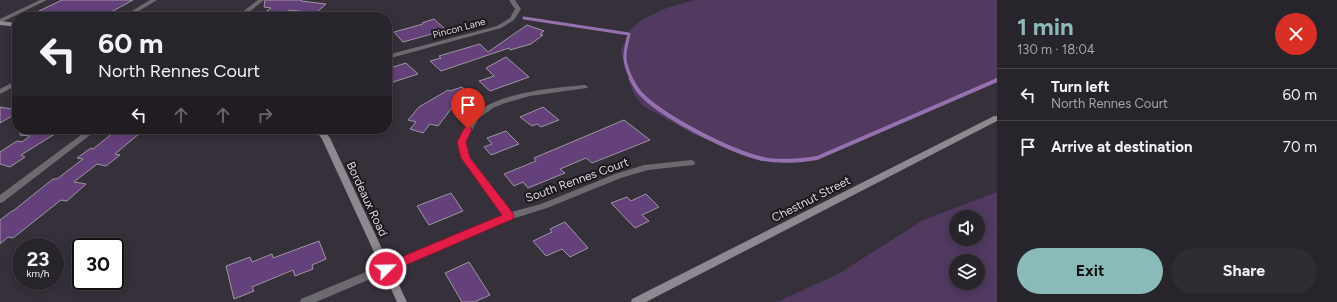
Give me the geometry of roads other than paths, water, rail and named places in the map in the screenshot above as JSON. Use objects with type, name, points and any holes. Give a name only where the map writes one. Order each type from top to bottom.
[{"type":"main road","points":[[0,22],[12,24]]},
{"type":"main road","name":"Chestnut Street","points":[[636,302],[997,118]]},
{"type":"main road","name":"Bordeaux Road","points":[[323,134],[402,302]]},
{"type":"street","points":[[20,12],[44,0]]},
{"type":"street","points":[[133,12],[154,0]]},
{"type":"street","points":[[246,12],[262,0]]},
{"type":"street","name":"Pincon Lane","points":[[392,57],[499,27],[512,19],[518,9],[512,0]]},
{"type":"street","points":[[0,22],[12,16]]},
{"type":"street","points":[[0,92],[12,85]]},
{"type":"street","points":[[509,216],[466,158],[461,142],[468,129],[479,114],[508,99],[547,90],[586,87]]},
{"type":"street","points":[[0,200],[87,134]]},
{"type":"street","name":"South Rennes Court","points":[[305,302],[509,216],[544,206],[625,174],[647,167],[691,163]]},
{"type":"waterway","points":[[524,18],[629,34],[625,62],[632,80]]},
{"type":"waterway","points":[[631,79],[640,92],[651,103],[664,113],[697,132],[746,154],[766,160],[781,161],[817,158],[997,80]]}]
